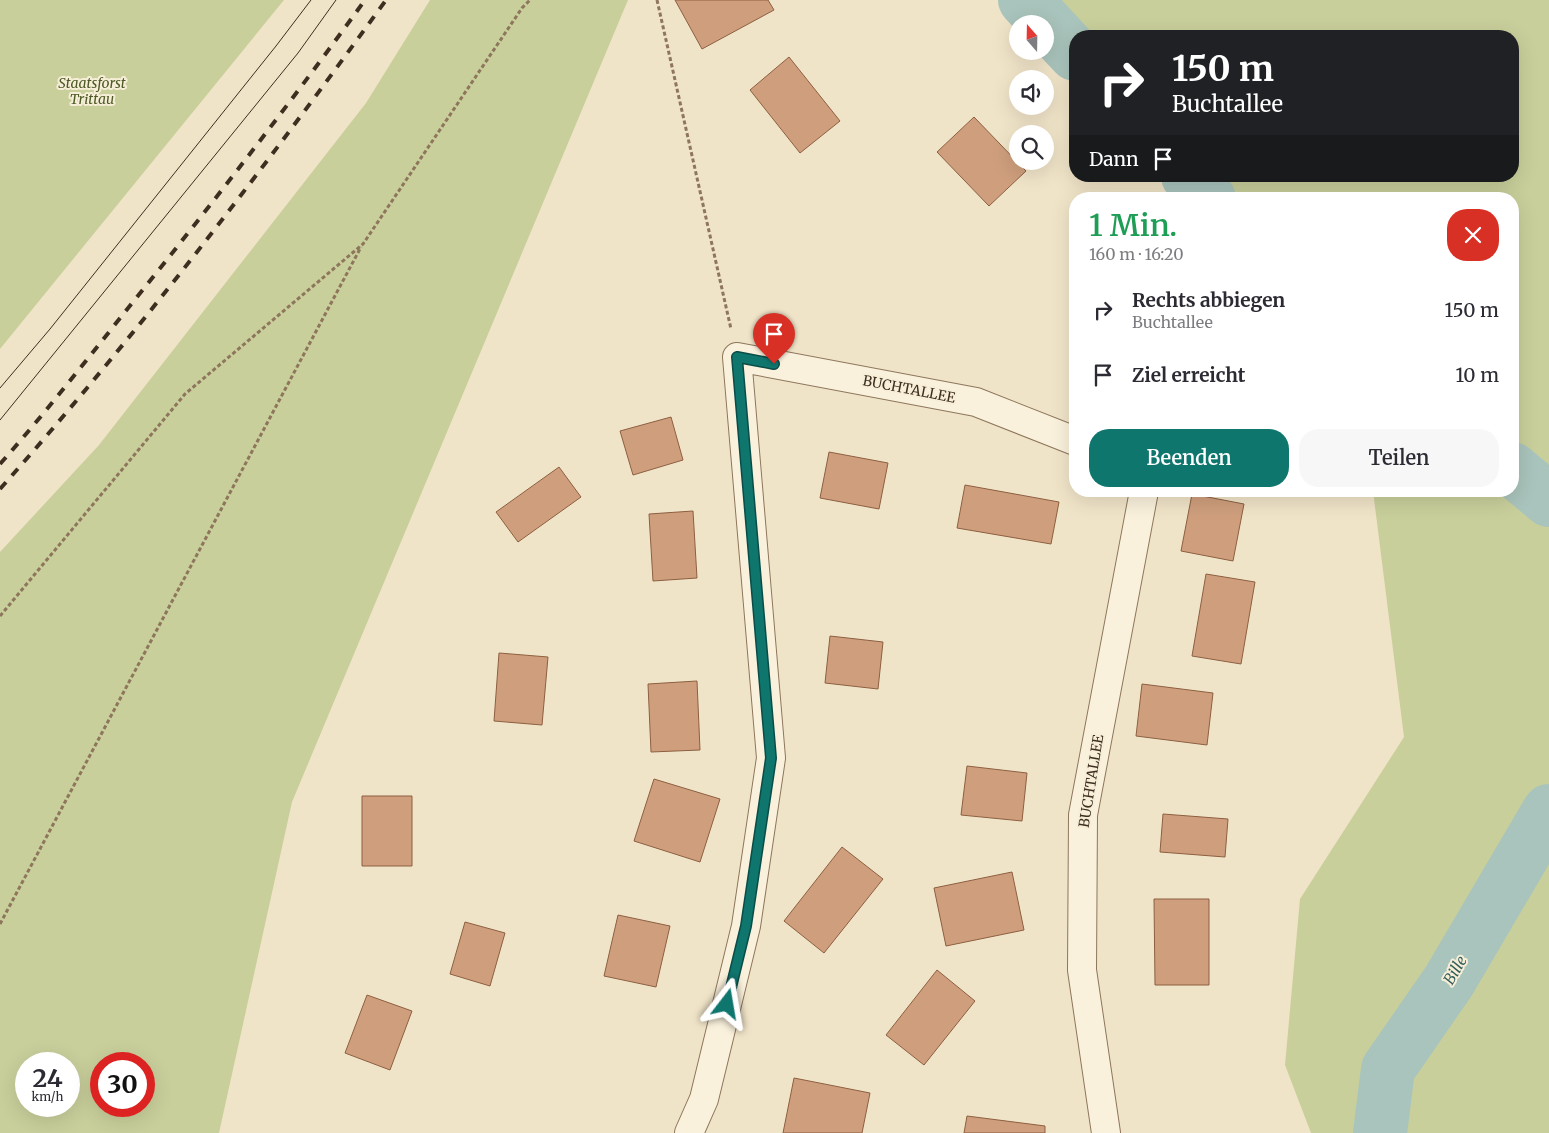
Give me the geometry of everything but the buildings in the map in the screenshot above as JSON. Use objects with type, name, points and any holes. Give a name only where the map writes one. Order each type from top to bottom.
[{"type":"street","name":"BUCHTALLEE","points":[[737,357],[976,402],[1069,439]]},
{"type":"street","points":[[689,1133],[704,1098],[746,926],[771,758],[737,357]]},
{"type":"street","name":"BUCHTALLEE","points":[[1106,1133],[1082,970],[1083,815],[1143,497]]},
{"type":"path","points":[[0,924],[363,244],[522,8],[530,0]]},
{"type":"path","points":[[657,0],[737,357]]},
{"type":"path","points":[[0,616],[185,394],[363,244]]},
{"type":"green space","name":"Staatsforst Trittau","points":[[0,0],[284,0],[0,349]]},
{"type":"green space","points":[[430,0],[628,0],[292,802],[219,1133],[0,1133],[0,552],[99,445],[366,103]]},
{"type":"green space","points":[[1012,0],[1549,0],[1549,1133],[1311,1133],[1285,1065],[1300,899],[1404,737],[1374,497],[1519,497],[1519,192],[1173,192],[1165,182],[1519,182],[1519,30],[1069,30],[1069,68],[1054,50],[1054,15],[1024,15]]},
{"type":"waterway","name":"Bille","points":[[1025,0],[1069,48]]},
{"type":"waterway","name":"Bille","points":[[1193,182],[1203,192]]},
{"type":"waterway","name":"Bille","points":[[1519,475],[1549,500]]},
{"type":"waterway","name":"Bille","points":[[1380,1133],[1388,1069],[1449,981],[1549,811]]},
{"type":"tram line","points":[[0,388],[50,329],[311,0]]},
{"type":"tram line","points":[[0,420],[298,53],[336,0]]},
{"type":"railway","points":[[0,464],[70,381],[195,224],[365,0]]},
{"type":"railway","points":[[0,489],[101,371],[199,249],[247,188],[386,0]]},
{"type":"route","points":[[727,1004],[746,926],[771,758],[737,357],[774,364]]}]
